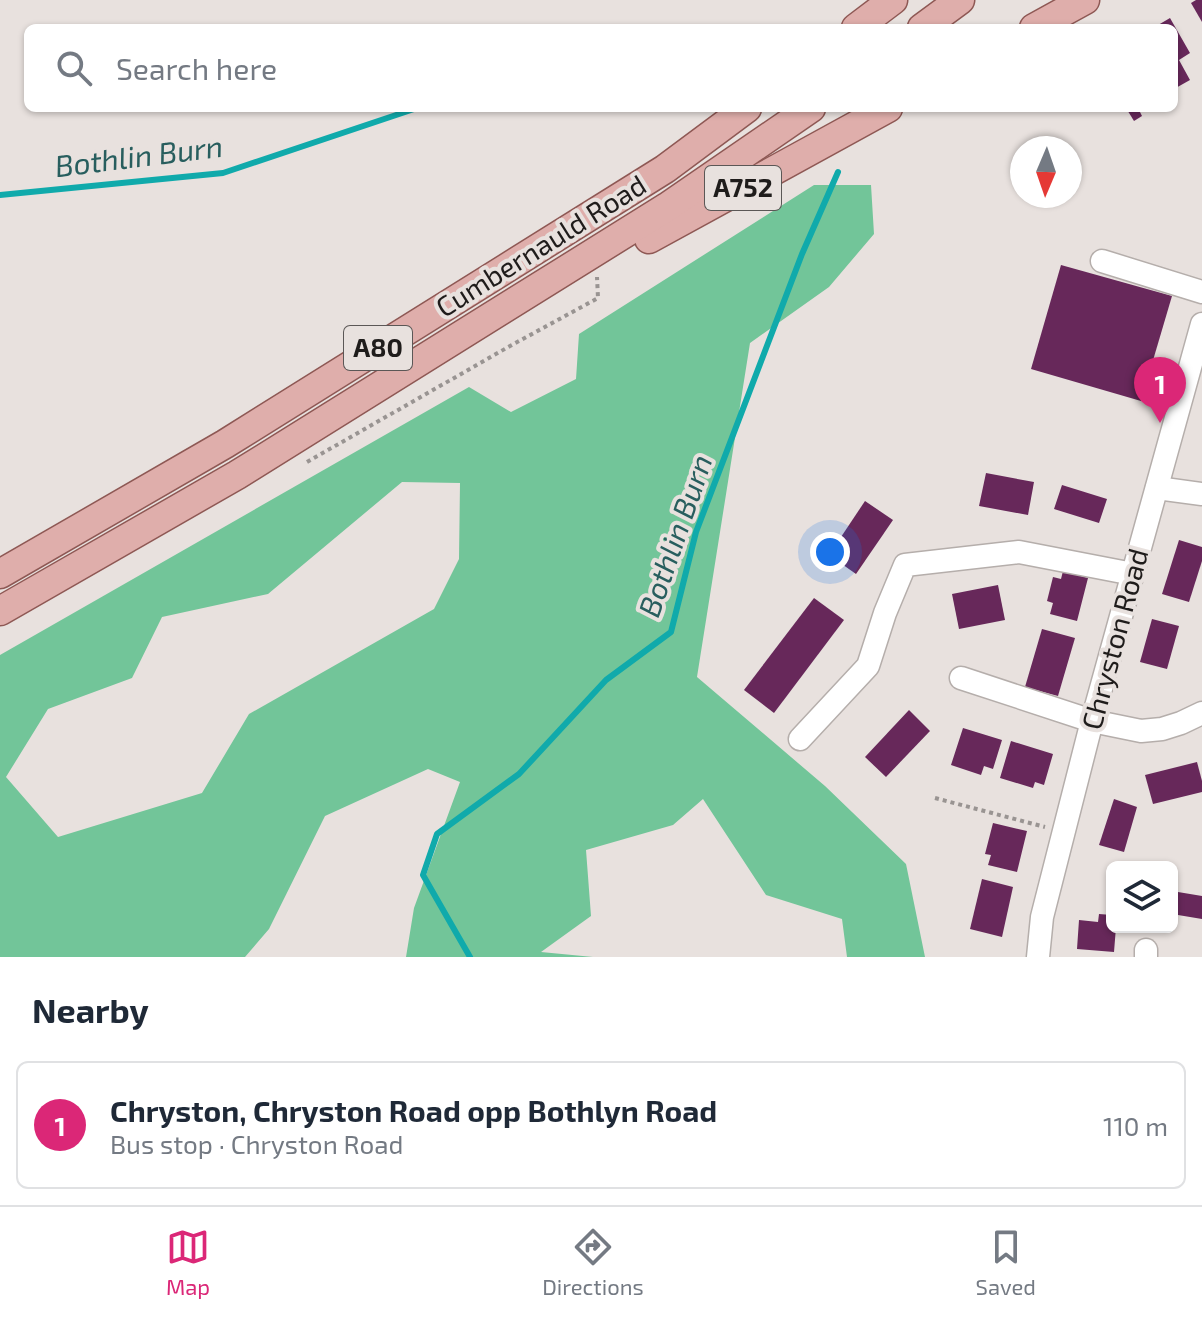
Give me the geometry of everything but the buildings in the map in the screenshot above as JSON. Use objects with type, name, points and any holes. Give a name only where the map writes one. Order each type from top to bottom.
[{"type":"main road","points":[[861,24],[893,0]]},
{"type":"main road","points":[[927,24],[960,0]]},
{"type":"main road","points":[[1041,24],[1085,0]]},
{"type":"main road","name":"Cumbernauld Road","points":[[0,574],[225,444],[665,169],[742,112]]},
{"type":"main road","name":"Cumbernauld Road","points":[[0,611],[237,475],[667,207],[805,112]]},
{"type":"main road","name":"Cumbernauld Road","points":[[521,298],[597,268],[881,112]]},
{"type":"street","points":[[1102,261],[1202,292]]},
{"type":"street","name":"Chryston Road","points":[[1038,957],[1042,917],[1092,721],[1202,324]]},
{"type":"street","points":[[1157,488],[1202,494]]},
{"type":"street","points":[[800,739],[868,666],[905,565],[1019,552],[1133,574]]},
{"type":"street","points":[[961,678],[1092,721],[1141,731],[1162,729],[1202,713]]},
{"type":"path","points":[[935,798],[1064,832]]},
{"type":"green space","points":[[814,185],[871,185],[874,234],[829,287],[750,343],[697,677],[825,786],[906,864],[925,957],[847,957],[842,919],[766,895],[703,799],[673,825],[586,850],[591,916],[541,952],[593,957],[406,957],[414,908],[460,782],[428,769],[325,816],[269,929],[245,957],[0,957],[0,655],[469,387],[511,412],[576,379],[579,334]],"holes":[[[402,482],[460,483],[459,559],[434,609],[249,714],[202,793],[58,837],[6,777],[48,709],[132,678],[162,617],[268,594]]]},
{"type":"waterway","name":"Bothlin Burn","points":[[0,195],[223,173],[405,112]]},
{"type":"waterway","name":"Bothlin Burn","points":[[470,957],[423,875],[437,834],[519,774],[606,680],[671,632],[696,532],[802,254],[838,172]]},
{"type":"place","name":"Chryston, Chryston Road opp Bothlyn Road","points":[[1160,423]]}]
